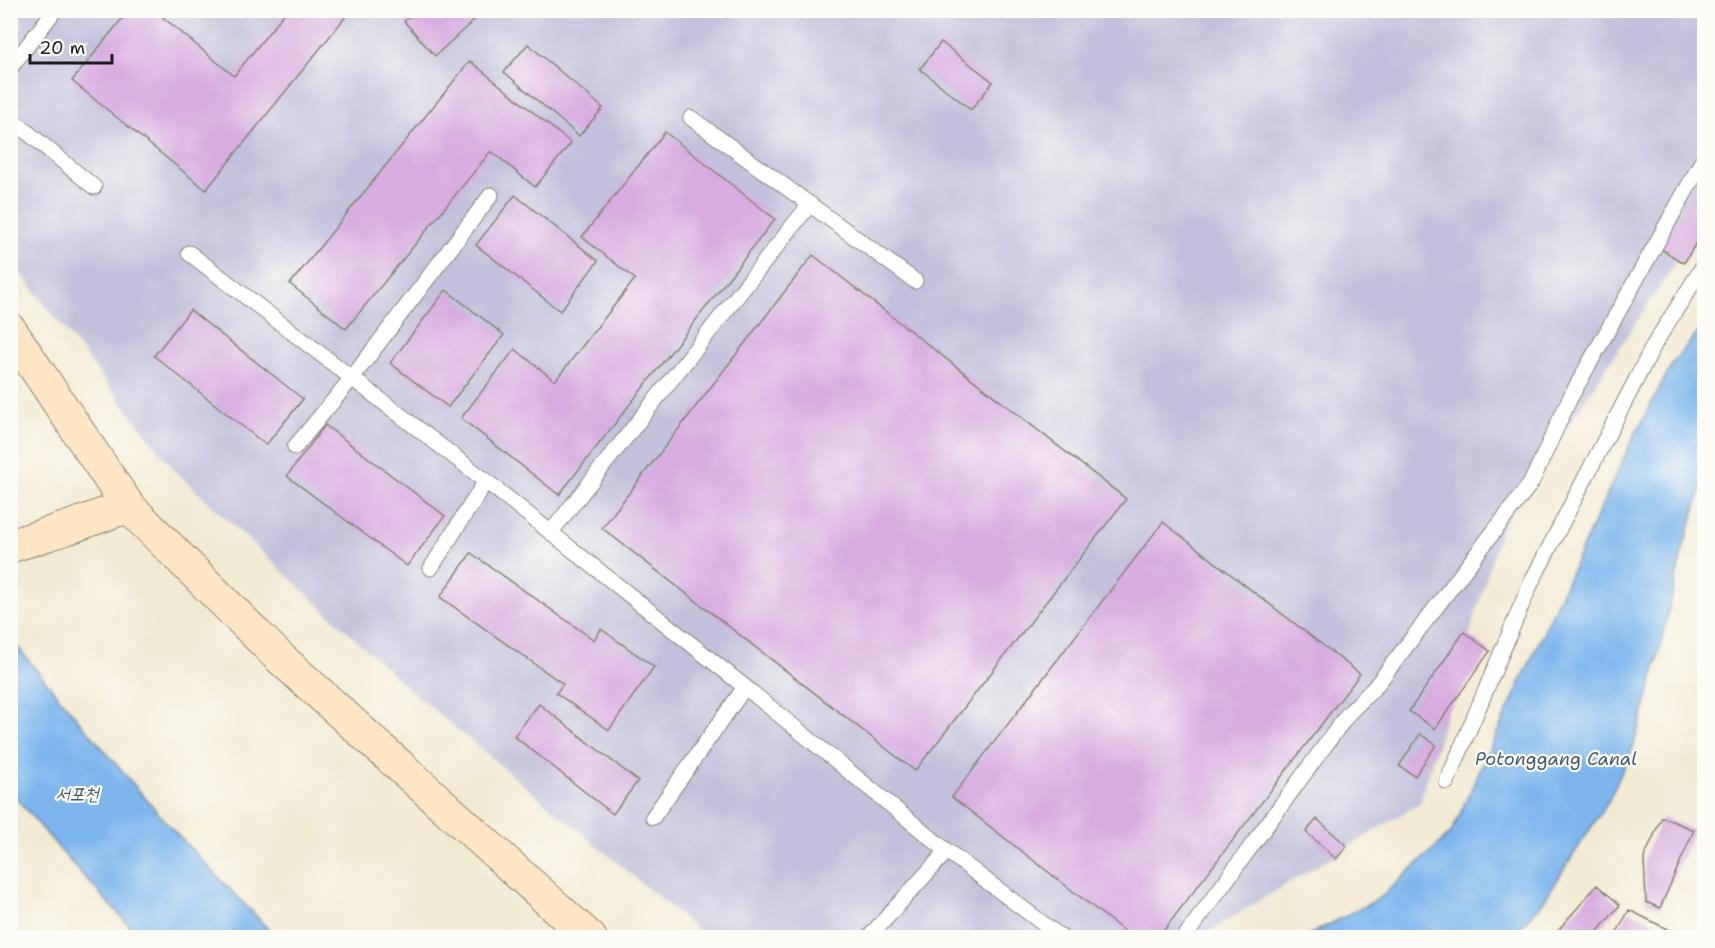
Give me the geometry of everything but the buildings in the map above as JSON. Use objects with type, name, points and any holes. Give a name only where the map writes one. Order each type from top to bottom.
[{"type":"main road","points":[[10,330],[128,506],[278,656],[590,938]]},
{"type":"main road","points":[[10,546],[128,506]]},
{"type":"lane","points":[[10,68],[55,10]]},
{"type":"lane","points":[[10,118],[94,187]]},
{"type":"lane","points":[[691,118],[915,281]]},
{"type":"lane","points":[[1184,938],[1348,714],[1375,687],[1531,483],[1570,398],[1704,158]]},
{"type":"lane","points":[[295,447],[351,378],[491,195]]},
{"type":"lane","points":[[551,532],[810,204]]},
{"type":"lane","points":[[189,253],[551,532],[947,851],[1062,938]]},
{"type":"lane","points":[[1447,782],[1530,585],[1655,343],[1704,266]]},
{"type":"lane","points":[[431,568],[486,481]]},
{"type":"lane","points":[[653,818],[745,687]]},
{"type":"lane","points":[[868,938],[947,851]]},
{"type":"shaded area","points":[[11,11],[1704,11],[1704,219],[1501,528],[1420,803],[1200,937],[706,937],[409,689],[176,472],[15,266],[11,257]]},
{"type":"water","name":"Potonggang Canal","points":[[1704,325],[1704,479],[1683,549],[1652,681],[1634,745],[1609,800],[1541,905],[1511,937],[1305,937],[1380,898],[1451,833],[1632,440],[1672,364]]},
{"type":"water","name":"서포천","points":[[10,638],[171,828],[276,937],[140,937],[69,860],[11,792]]}]
